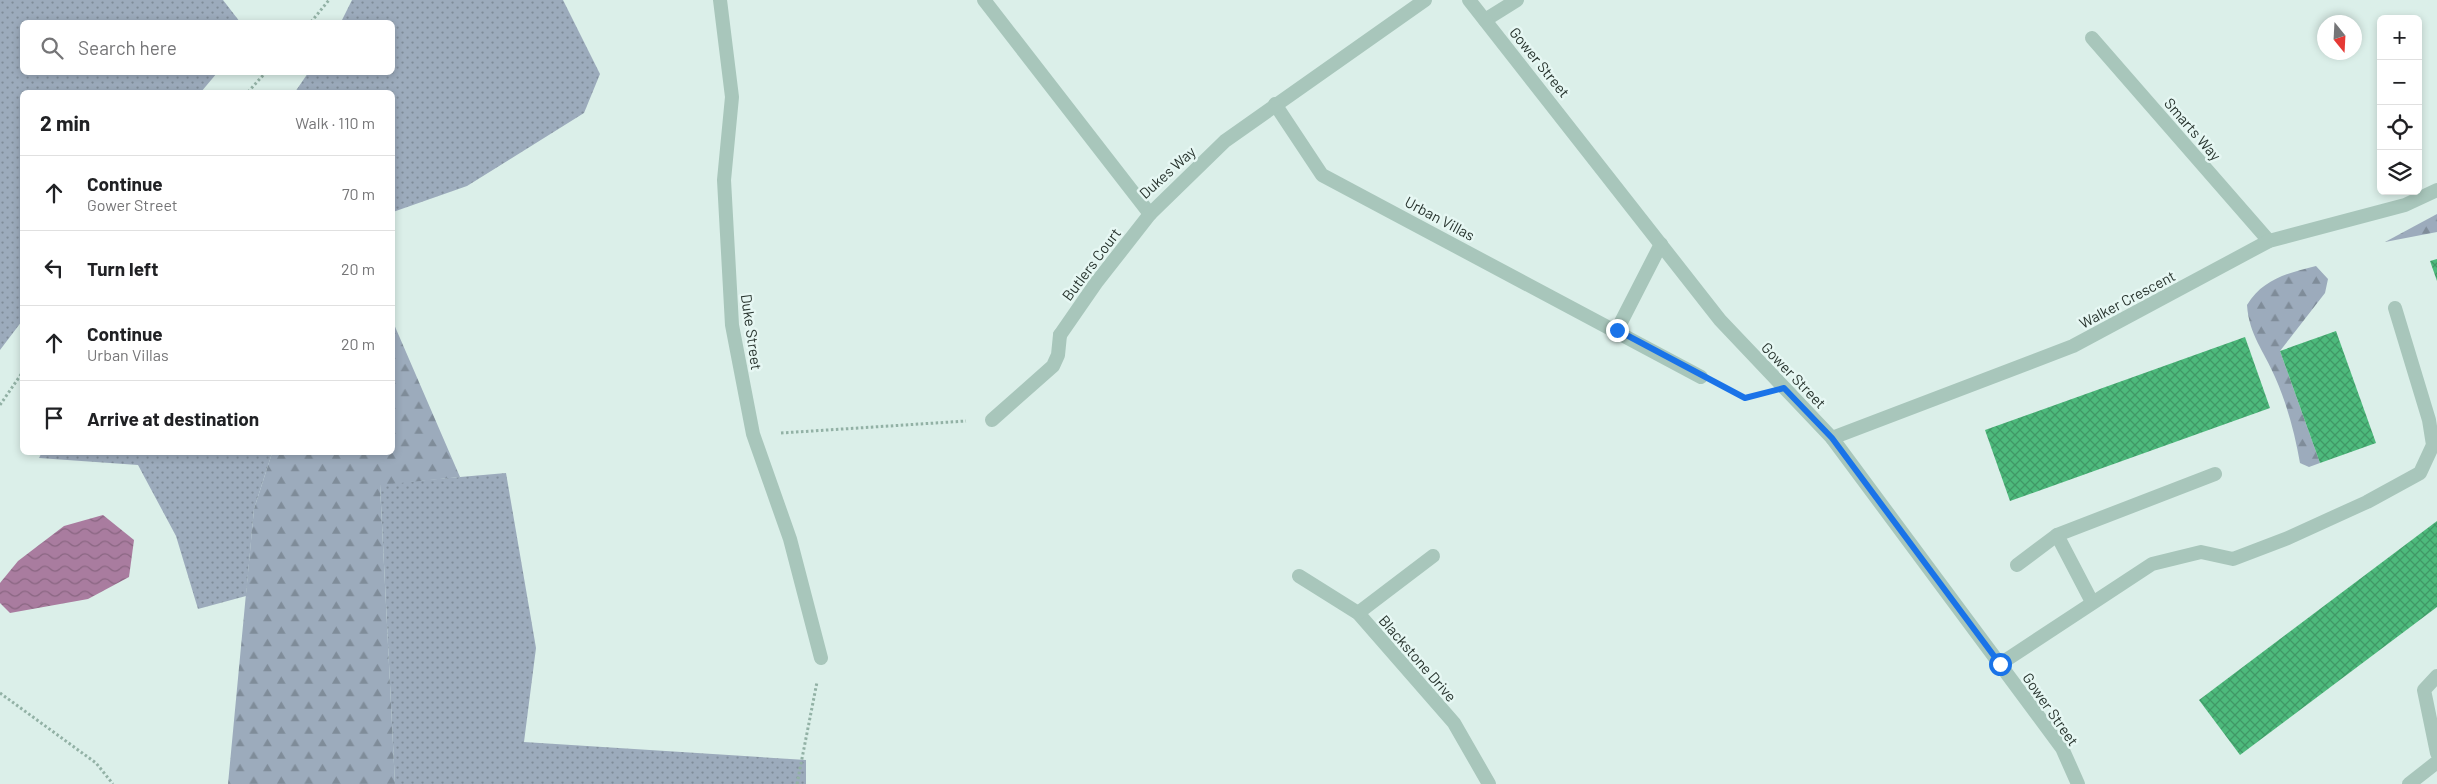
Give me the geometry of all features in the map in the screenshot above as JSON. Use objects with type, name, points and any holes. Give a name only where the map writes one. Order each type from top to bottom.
[{"type":"street","name":"Duke Street","points":[[720,0],[732,97],[724,180],[732,325],[753,434],[790,539],[821,658]]},
{"type":"street","name":"Dukes Way","points":[[984,0],[1150,214],[1224,141],[1425,0]]},
{"type":"street","name":"Gower Street","points":[[1469,0],[1720,320],[1832,438],[2062,748],[2078,784]]},
{"type":"street","points":[[1485,20],[1517,0]]},
{"type":"street","name":"Smarts Way","points":[[2092,38],[2269,241]]},
{"type":"street","name":"Urban Villas","points":[[1275,104],[1322,175],[1617,330],[1701,377]]},
{"type":"street","name":"Walker Crescent","points":[[1832,438],[2073,346],[2269,241],[2405,205],[2437,190]]},
{"type":"street","name":"Butlers Court","points":[[992,420],[1053,366],[1058,355],[1060,335],[1096,283],[1150,214]]},
{"type":"street","points":[[1617,330],[1661,244]]},
{"type":"street","points":[[2000,664],[2152,564],[2200,552],[2233,559],[2288,538],[2358,506],[2420,474],[2433,445],[2428,420],[2395,308]]},
{"type":"street","points":[[2017,565],[2057,535],[2214,474]]},
{"type":"street","points":[[2057,535],[2092,602]]},
{"type":"street","points":[[1358,613],[1433,556]]},
{"type":"street","name":"Blackstone Drive","points":[[1299,576],[1358,613],[1454,723],[1489,784]]},
{"type":"street","points":[[2437,676],[2424,690],[2437,753]]},
{"type":"street","points":[[2409,784],[2437,762]]},
{"type":"path","points":[[313,20],[328,0]]},
{"type":"path","points":[[250,90],[263,75]]},
{"type":"path","points":[[0,405],[20,376]]},
{"type":"path","points":[[1701,377],[1745,398],[1784,388]]},
{"type":"path","points":[[753,434],[992,420]]},
{"type":"path","points":[[797,784],[821,658]]},
{"type":"path","points":[[0,693],[96,763],[113,784]]},
{"type":"green space","points":[[0,0],[223,0],[238,20],[20,20],[20,75],[215,75],[203,90],[20,90],[20,324],[0,350]]},
{"type":"green space","points":[[352,0],[563,0],[600,74],[584,113],[467,186],[395,211],[395,90],[296,90],[307,75],[395,75],[395,20],[342,20]]},
{"type":"green space","points":[[2437,214],[2437,232],[2385,242]]},
{"type":"green space","points":[[2316,266],[2328,279],[2325,293],[2280,351],[2320,463],[2309,467],[2300,463],[2287,408],[2275,377],[2254,334],[2248,316],[2247,305],[2253,296],[2268,283],[2296,271]]},
{"type":"green space","points":[[395,327],[460,477],[380,485],[395,784],[228,784],[254,509],[271,455],[395,455]]},
{"type":"green space","points":[[40,455],[271,455],[254,509],[246,596],[198,609],[176,536],[138,465],[39,458]]},
{"type":"green space","points":[[506,473],[536,648],[524,742],[806,760],[806,784],[395,784],[380,484]]},
{"type":"water","points":[[103,515],[134,540],[129,577],[88,599],[10,613],[0,603],[0,583],[18,561],[64,526]]},
{"type":"building","points":[[2437,259],[2437,281],[2430,261]]},
{"type":"building","points":[[2336,331],[2376,443],[2320,463],[2280,351]]},
{"type":"building","points":[[2245,337],[2270,408],[2010,501],[1985,430]]},
{"type":"building","points":[[2437,521],[2437,607],[2240,755],[2199,700]]},
{"type":"route","points":[[1617,330],[1701,377],[1745,398],[1784,388],[1832,438],[2000,664]]}]
